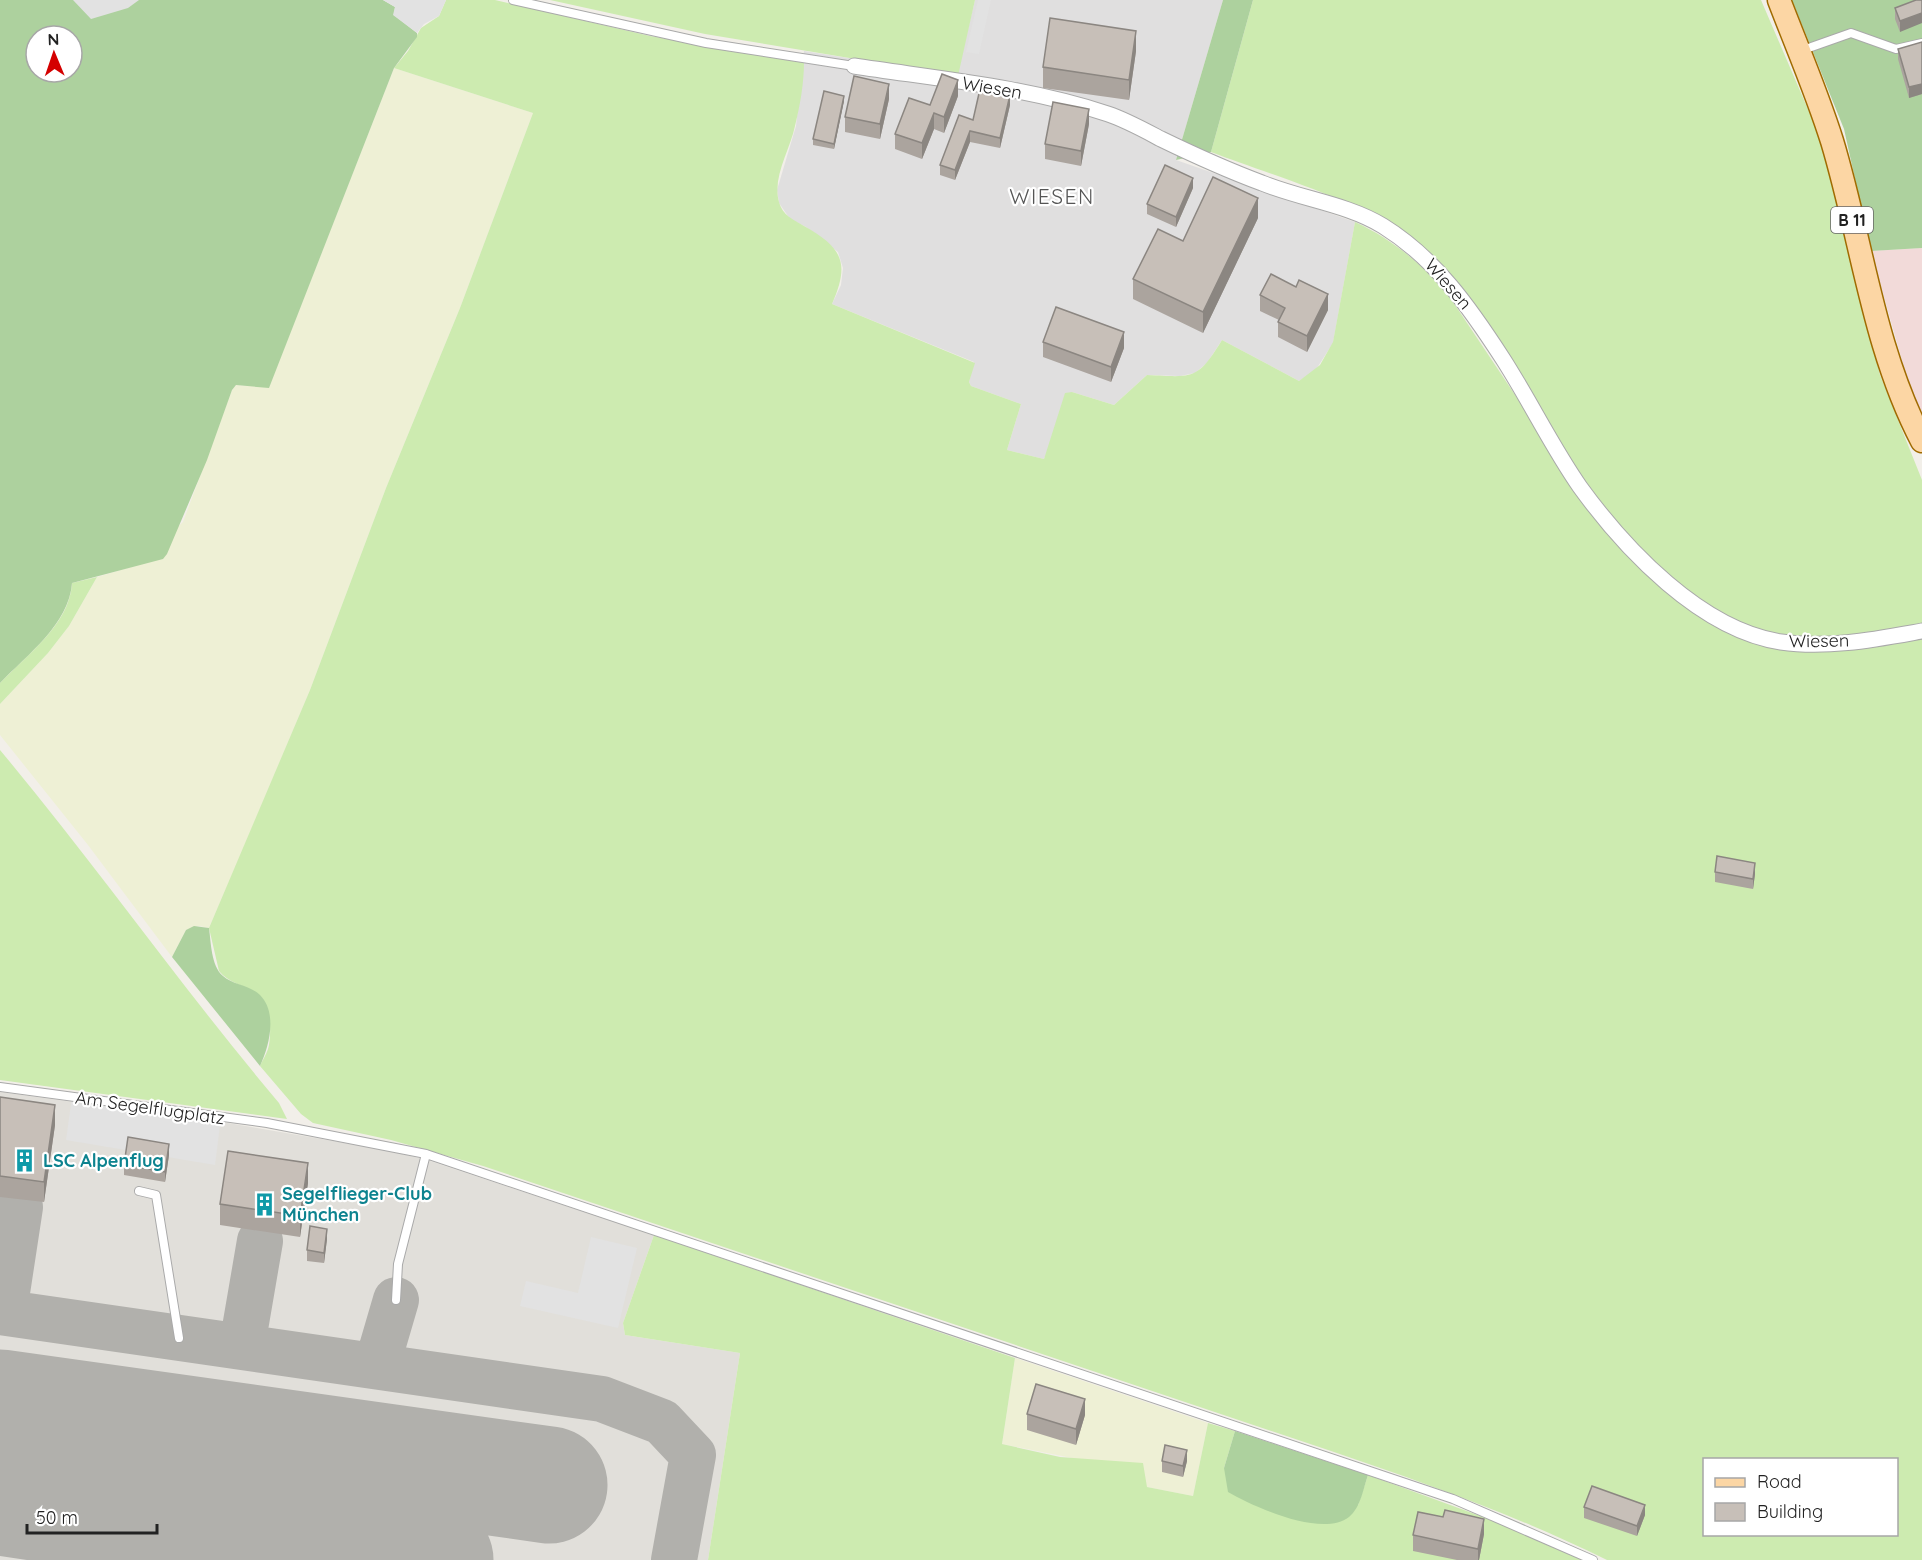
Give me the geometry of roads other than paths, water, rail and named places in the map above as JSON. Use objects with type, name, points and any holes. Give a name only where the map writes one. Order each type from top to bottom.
[{"type":"main road","name":"B 11","points":[[1779,0],[1832,140],[1881,335],[1908,414],[1922,441]]},
{"type":"street","name":"Wiesen","points":[[854,66],[977,84],[1059,100],[1111,115],[1264,184],[1341,208],[1382,225],[1424,256],[1465,301],[1520,384],[1579,485],[1627,544],[1686,598],[1731,625],[1778,641],[1834,642],[1922,631]]},
{"type":"lane","points":[[513,0],[706,43],[854,66]]},
{"type":"lane","points":[[1799,51],[1851,33],[1896,49],[1922,43]]},
{"type":"lane","name":"Am Segelflugplatz","points":[[0,1087],[300,1129],[426,1154],[1454,1499],[1593,1560]]},
{"type":"lane","points":[[396,1300],[398,1264],[426,1154]]},
{"type":"lane","points":[[140,1191],[156,1195],[179,1338]]},
{"type":"place","name":"LSC Alpenflug","points":[[25,1161]]},
{"type":"place","name":"Segelflieger-Club München","points":[[264,1204]]},
{"type":"district","name":"WIESEN","points":[[1052,197]]}]
